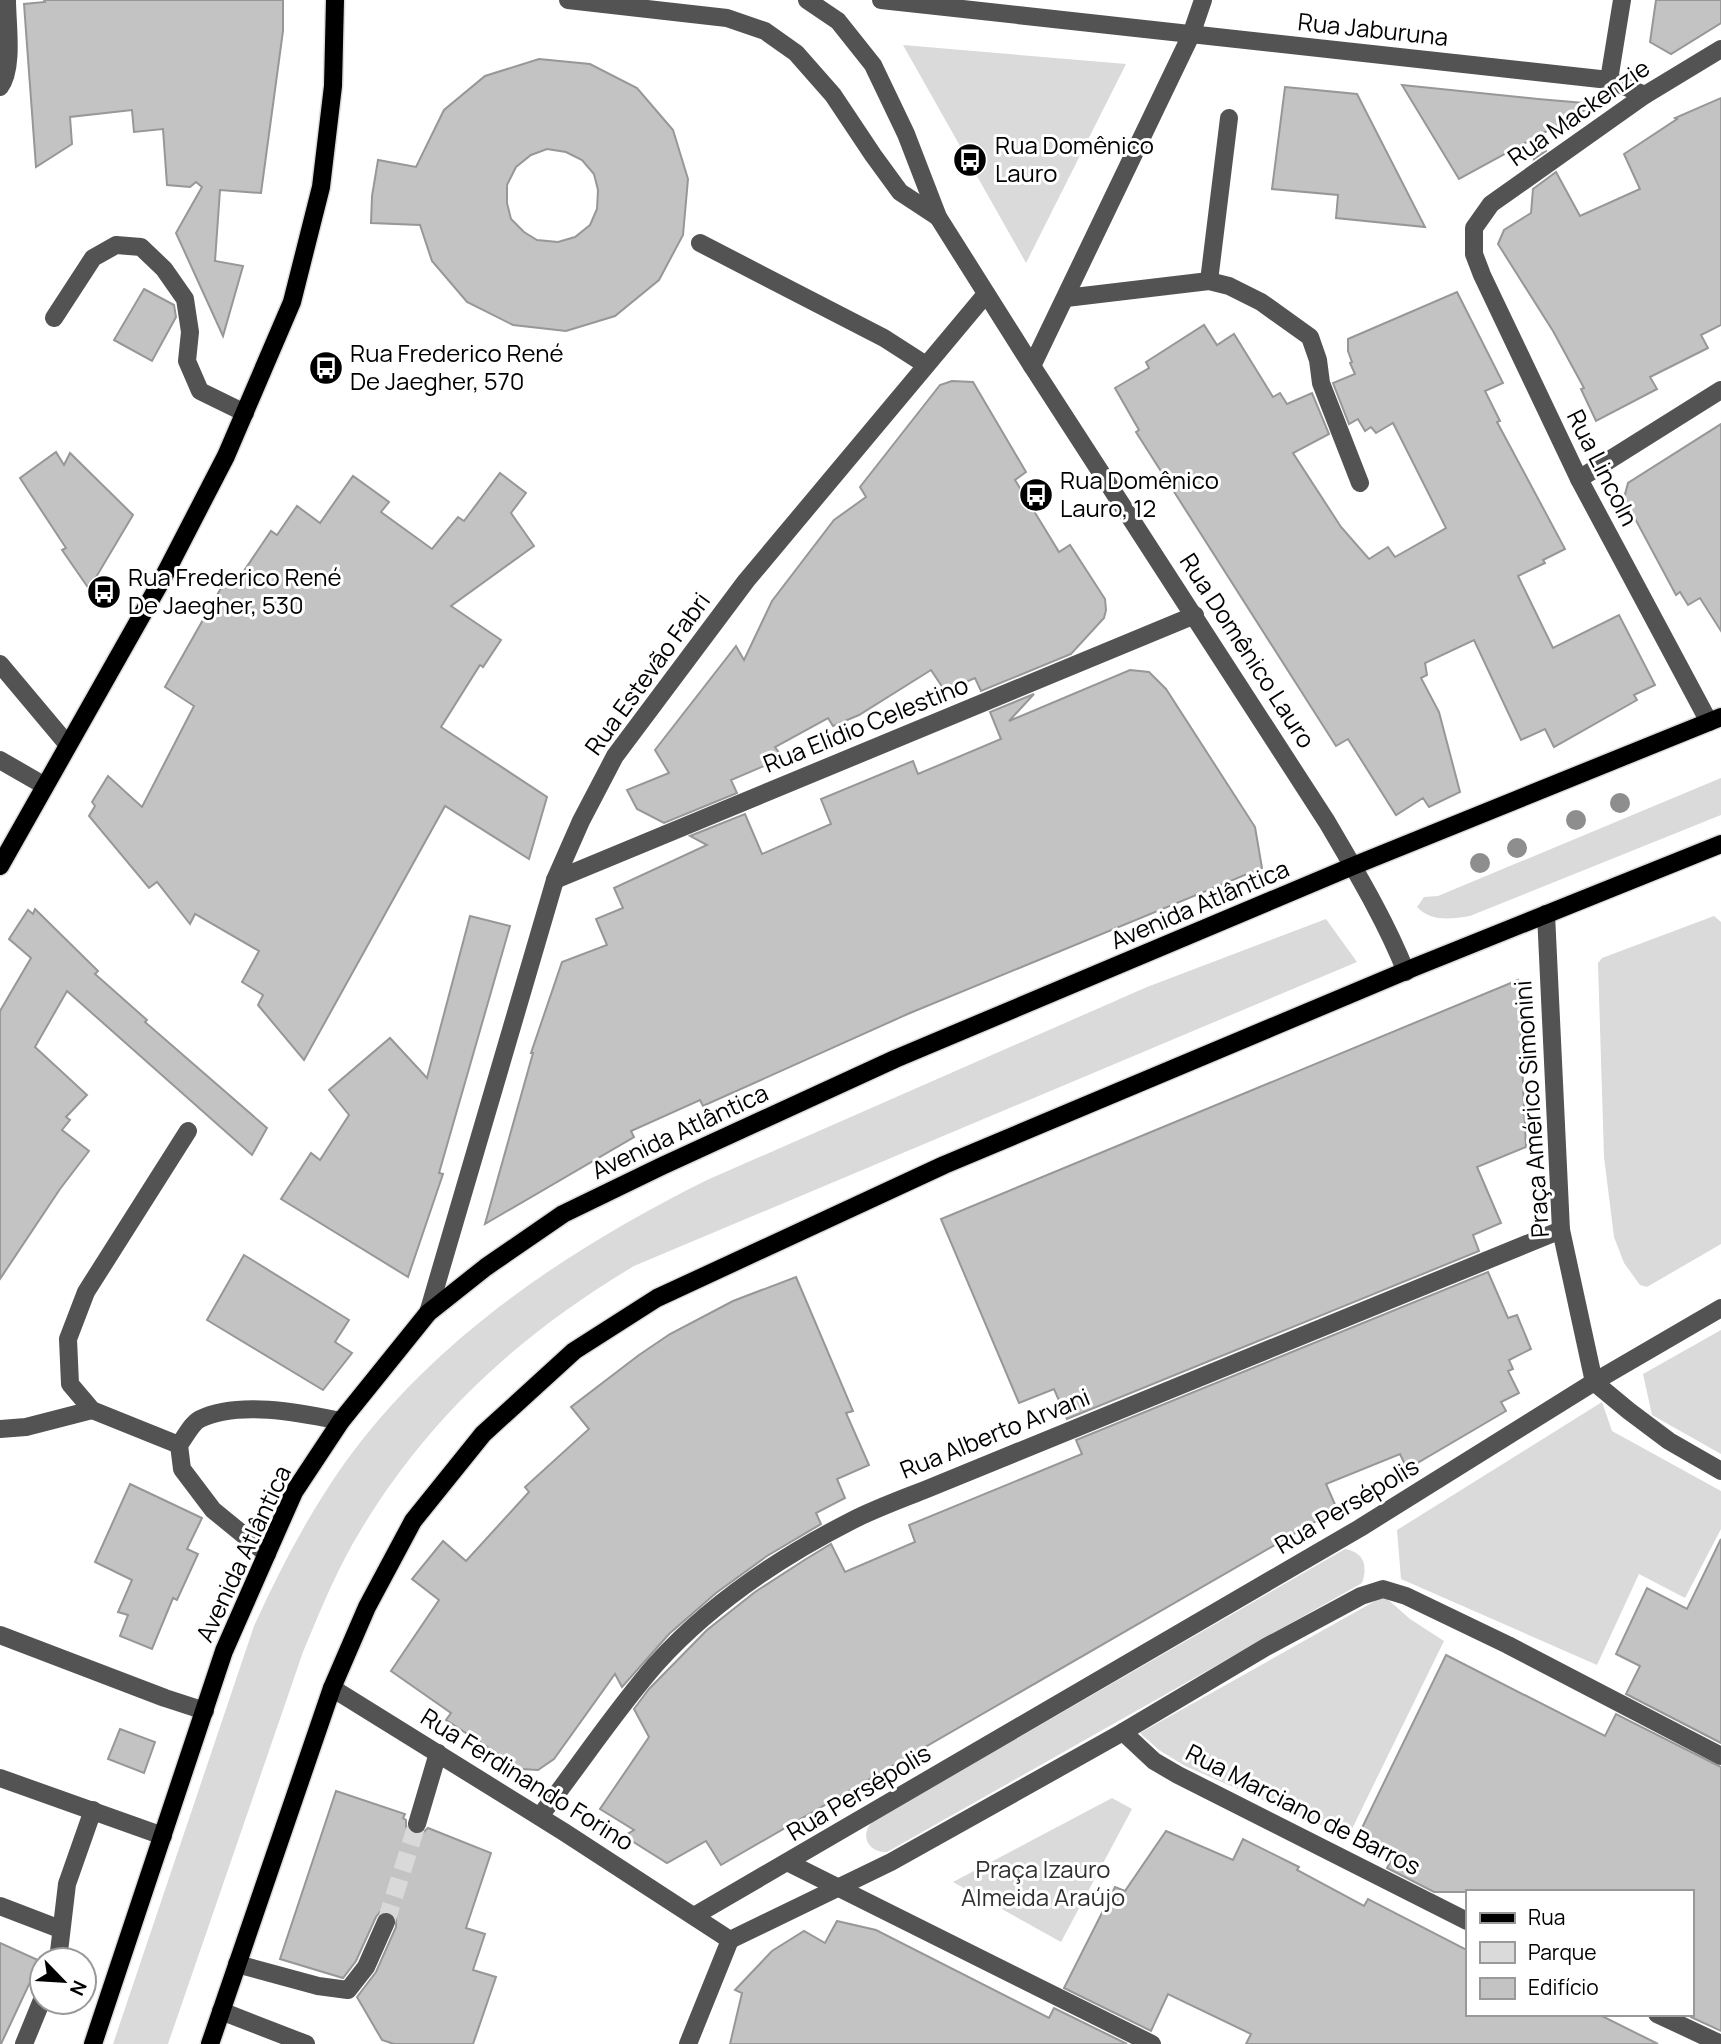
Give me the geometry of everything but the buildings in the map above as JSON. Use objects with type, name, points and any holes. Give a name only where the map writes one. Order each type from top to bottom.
[{"type":"main road","points":[[0,866],[164,576],[226,456],[292,302],[321,187],[333,86],[335,0]]},
{"type":"main road","name":"Avenida Atlântica","points":[[93,2044],[224,1651],[295,1492],[341,1421],[428,1313],[486,1268],[564,1214],[662,1166],[895,1059],[1353,866],[1715,720]]},
{"type":"main road","points":[[210,2044],[332,1688],[367,1607],[413,1521],[483,1434],[574,1351],[657,1298],[944,1165],[1546,914],[1721,844]]},
{"type":"street","points":[[0,87],[8,64],[6,0]]},
{"type":"street","name":"Rua Domênico Lauro","points":[[568,0],[727,18],[765,30],[796,53],[833,95],[900,192],[938,217]]},
{"type":"street","name":"Rua Domênico Lauro","points":[[807,0],[838,21],[873,65],[906,134],[938,217],[1327,822],[1398,951],[1406,972]]},
{"type":"street","name":"Rua Jaburuna","points":[[881,0],[1609,80],[1645,95]]},
{"type":"street","points":[[1032,366],[1191,35],[1203,0]]},
{"type":"street","points":[[1609,80],[1622,0]]},
{"type":"street","name":"Rua Mackenzie","points":[[1474,228],[1491,204],[1645,95],[1721,48]]},
{"type":"street","points":[[1209,281],[1229,118]]},
{"type":"street","name":"Rua Lincoln","points":[[1474,228],[1474,254],[1482,275],[1579,479],[1715,720]]},
{"type":"street","points":[[700,243],[884,338],[926,365]]},
{"type":"street","points":[[54,318],[93,258],[116,245],[141,247],[164,269],[185,299],[190,332],[187,360],[200,391],[245,413]]},
{"type":"street","points":[[1066,298],[1209,281],[1229,286],[1261,302],[1310,337],[1318,360],[1321,383],[1360,483]]},
{"type":"street","name":"Rua Estevão Fabri","points":[[428,1313],[555,880],[581,821],[615,756],[746,581],[986,294]]},
{"type":"street","points":[[1579,479],[1721,390]]},
{"type":"street","name":"Rua Elídio Celestino","points":[[555,880],[1195,615]]},
{"type":"street","points":[[0,664],[68,745]]},
{"type":"street","points":[[0,760],[45,786]]},
{"type":"street","name":"Praça Américo Simonini","points":[[1546,914],[1561,1230],[1594,1382]]},
{"type":"street","points":[[180,1445],[92,1410],[71,1384],[68,1339],[86,1292],[188,1131]]},
{"type":"street","name":"Rua Alberto Arvani","points":[[540,1816],[658,1662],[734,1594],[801,1548],[855,1519],[1561,1230]]},
{"type":"street","name":"Rua Persépolis","points":[[694,1916],[1360,1528],[1594,1382],[1721,1308]]},
{"type":"street","points":[[1594,1382],[1669,1441],[1721,1471]]},
{"type":"street","points":[[0,1429],[26,1427],[92,1410]]},
{"type":"street","points":[[267,1554],[213,1510],[181,1469],[180,1445],[198,1420],[227,1412],[281,1410],[341,1421]]},
{"type":"street","points":[[688,2044],[730,1940],[841,1887],[1123,1732],[1266,1647],[1361,1596],[1383,1589],[1406,1596],[1508,1645],[1721,1756]]},
{"type":"street","points":[[0,1635],[205,1711]]},
{"type":"street","name":"Rua Ferdinando Forino","points":[[332,1688],[540,1816],[694,1916]]},
{"type":"street","name":"Rua Marciano de Barros","points":[[1123,1732],[1154,1761],[1178,1775],[1466,1920]]},
{"type":"street","points":[[417,1824],[438,1753]]},
{"type":"street","points":[[0,1778],[163,1836]]},
{"type":"street","points":[[59,1946],[67,1884],[93,1810]]},
{"type":"street","points":[[789,1863],[1152,2044]]},
{"type":"street","points":[[0,1906],[60,1929]]},
{"type":"street","points":[[694,1916],[730,1940]]},
{"type":"street","points":[[237,1964],[318,1986],[348,1990],[366,1967],[386,1922]]},
{"type":"street","points":[[221,2011],[306,2044]]},
{"type":"street","points":[[24,2044],[35,2016]]},
{"type":"street","points":[[1661,2016],[1721,2044]]},
{"type":"green space","points":[[903,45],[1126,64],[1026,263]]},
{"type":"green space","points":[[1721,778],[1721,815],[1470,916],[1435,917],[1417,907],[1424,897],[1438,896]]},
{"type":"green space","points":[[1714,916],[1721,922],[1721,1244],[1647,1287],[1640,1285],[1624,1263],[1614,1237],[1604,1157],[1598,963],[1602,958]]},
{"type":"green space","points":[[1326,919],[1357,962],[634,1266],[549,1323],[474,1387],[408,1460],[352,1545],[332,1584],[303,1652],[168,2044],[113,2044],[254,1626],[274,1584],[318,1503],[344,1464],[380,1418],[462,1337],[555,1267],[707,1180],[1147,987]]},
{"type":"green space","points":[[1721,1330],[1721,1454],[1652,1415],[1643,1374]]},
{"type":"green space","points":[[1602,1402],[1612,1431],[1721,1491],[1721,1529],[1685,1598],[1639,1574],[1597,1665],[1401,1579],[1397,1530]]},
{"type":"green space","points":[[1345,1549],[1357,1553],[1363,1561],[1365,1571],[1362,1583],[887,1852],[875,1850],[868,1843],[866,1833],[872,1822]]},
{"type":"green space","points":[[1384,1596],[1410,1619],[1444,1641],[1348,1837],[1185,1766],[1159,1750],[1140,1733]]},
{"type":"green space","name":"Praça Izauro Almeida Araújo","points":[[1112,1798],[1132,1809],[1061,1942],[953,1882]]},
{"type":"tunnel","points":[[386,1922],[417,1824]]},
{"type":"place","name":"Rua Domênico Lauro","points":[[970,160]]},
{"type":"place","name":"Rua Frederico René De Jaegher, 570","points":[[326,368]]},
{"type":"place","name":"Rua Domênico Lauro, 12","points":[[1036,495]]},
{"type":"place","name":"Rua Frederico René De Jaegher, 530","points":[[104,592]]}]
